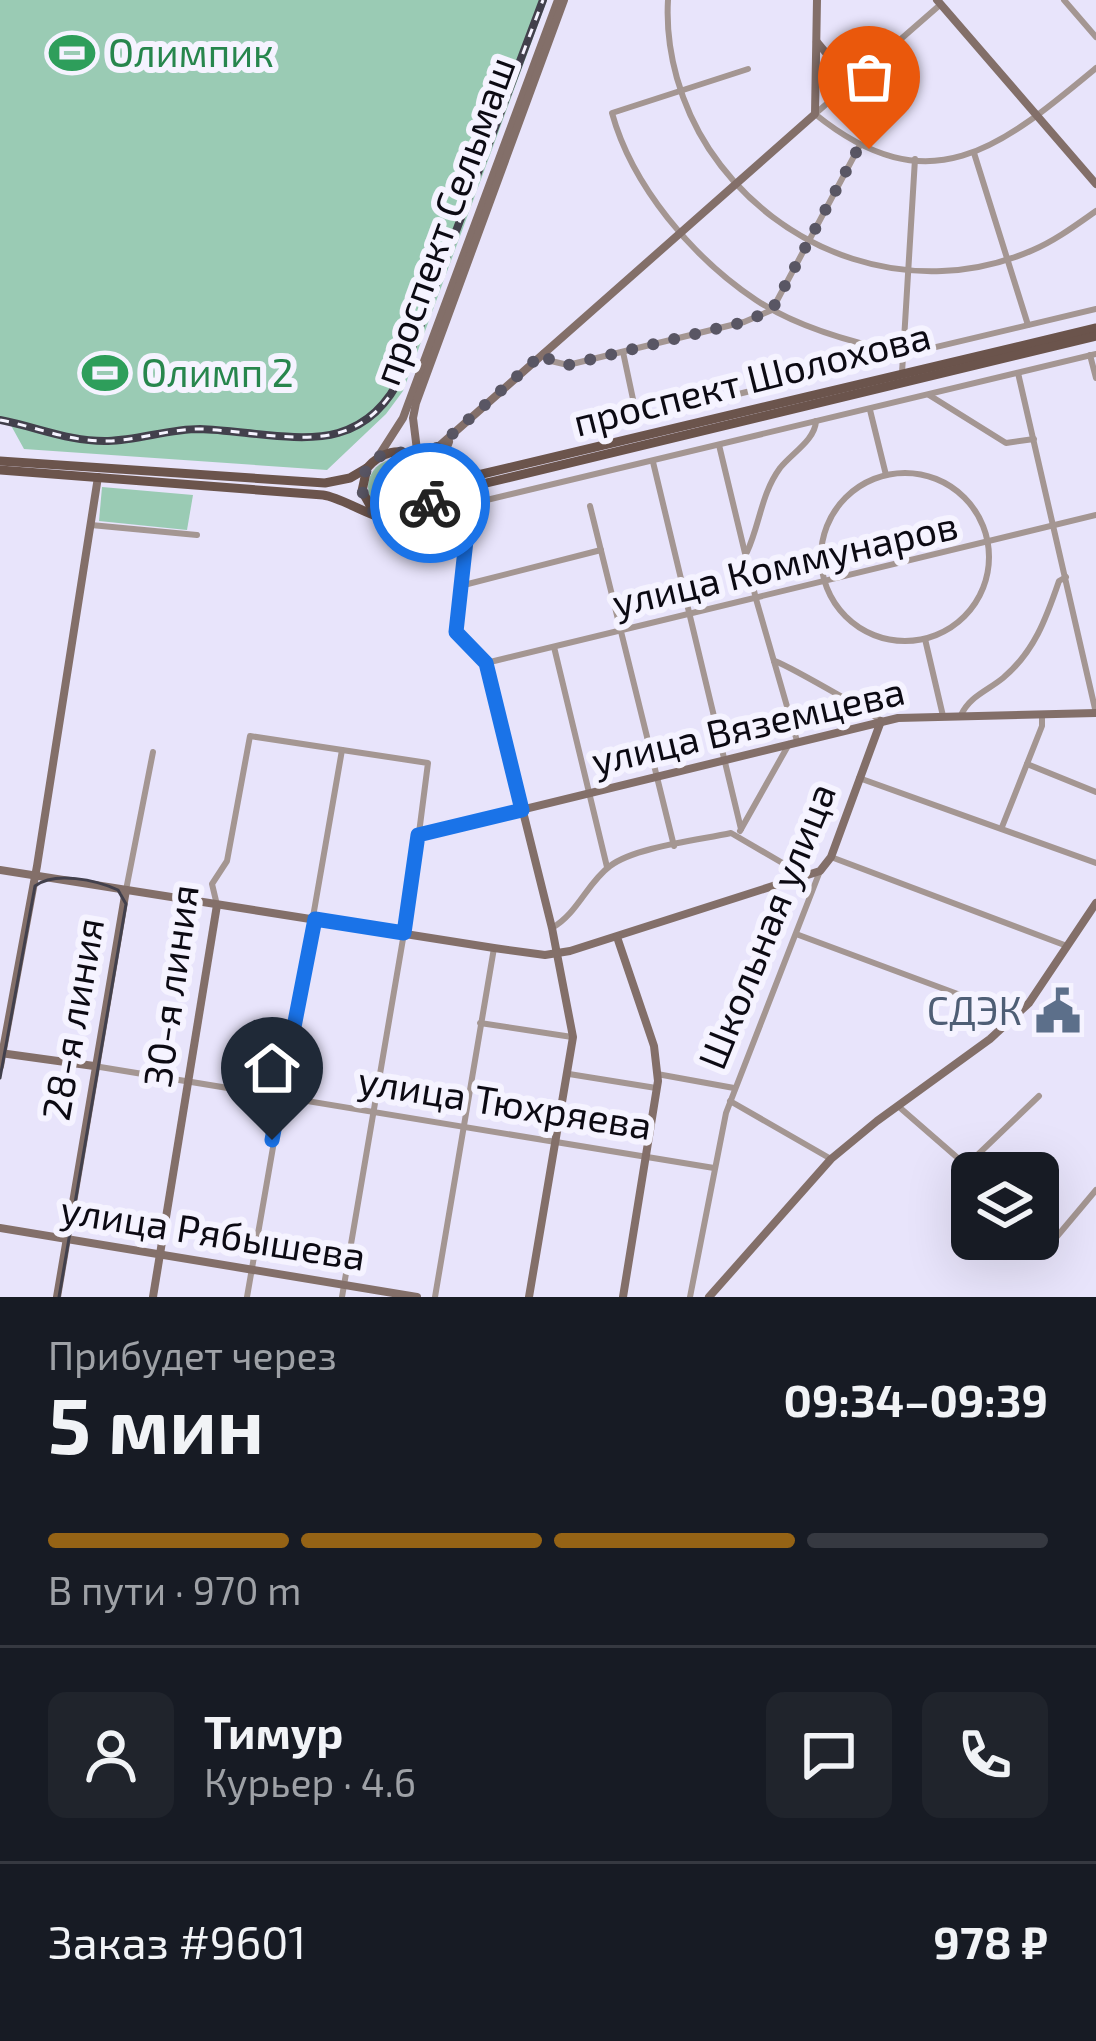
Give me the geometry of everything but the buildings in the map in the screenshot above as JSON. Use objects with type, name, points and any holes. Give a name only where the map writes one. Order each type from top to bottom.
[{"type":"main road","name":"проспект Шолохова","points":[[421,462],[472,477],[902,373],[1096,332]]},
{"type":"main road","name":"проспект Шолохова","points":[[430,503],[473,486],[1096,332]]},
{"type":"main road","points":[[0,461],[325,483],[350,478],[376,458],[398,452],[421,462],[431,488],[430,503],[400,521],[332,496],[0,470]]},
{"type":"main road","points":[[367,468],[362,491],[375,514]]},
{"type":"street","name":"проспект Сельмаш","points":[[376,458],[403,418],[561,0]]},
{"type":"street","name":"проспект Сельмаш","points":[[421,462],[413,418],[418,397],[561,0]]},
{"type":"street","points":[[668,0],[670,48],[681,90],[703,140],[733,183],[767,216],[809,244],[861,262],[906,270],[957,270],[1035,250],[1096,211]]},
{"type":"street","points":[[815,114],[817,0]]},
{"type":"street","points":[[1064,0],[1096,37]]},
{"type":"street","points":[[421,462],[939,2],[1096,184]]},
{"type":"street","points":[[816,39],[850,82]]},
{"type":"street","points":[[817,67],[831,63]]},
{"type":"street","points":[[815,114],[860,145],[915,160],[952,159],[1005,140],[1096,68]]},
{"type":"street","points":[[748,70],[612,113],[623,149],[680,230],[728,278],[772,310],[842,337],[903,352]]},
{"type":"street","points":[[543,353],[551,361],[568,365],[744,322],[772,310],[860,145]]},
{"type":"street","points":[[974,153],[1028,325]]},
{"type":"street","points":[[902,373],[915,160]]},
{"type":"street","points":[[623,352],[637,418],[1096,309]]},
{"type":"street","points":[[430,503],[471,503],[1093,354],[1096,379]]},
{"type":"street","points":[[1018,373],[1096,713]]},
{"type":"street","points":[[929,394],[1006,443],[1034,439]]},
{"type":"street","points":[[869,410],[886,475]]},
{"type":"street","points":[[746,553],[767,488],[814,433],[816,422]]},
{"type":"street","points":[[431,488],[452,435]]},
{"type":"street","points":[[552,928],[565,920],[608,867],[740,832],[793,742],[719,445]]},
{"type":"street","points":[[652,462],[740,832],[808,878]]},
{"type":"street","points":[[919,474],[951,487],[976,512],[988,543],[987,577],[980,594],[954,626],[925,639],[897,641],[864,631],[839,610],[824,582],[820,549],[828,520],[847,495],[886,475],[919,474]]},
{"type":"street","points":[[0,1066],[98,477]]},
{"type":"street","points":[[473,486],[456,632],[486,663],[552,928],[572,1037],[529,1297]]},
{"type":"street","points":[[590,506],[674,846]]},
{"type":"street","name":"улица Коммунаров","points":[[486,663],[1096,515]]},
{"type":"street","points":[[91,525],[197,535]]},
{"type":"street","points":[[460,586],[601,550]]},
{"type":"street","points":[[962,715],[970,700],[1003,678],[1029,650],[1059,581],[1066,577]]},
{"type":"street","points":[[925,639],[943,716]]},
{"type":"street","points":[[554,647],[608,867]]},
{"type":"street","points":[[774,661],[789,664],[881,722]]},
{"type":"street","name":"улица Вяземцева","points":[[418,835],[881,722],[962,715],[1096,713]]},
{"type":"street","points":[[1002,827],[1042,727],[1042,715]]},
{"type":"street","name":"Школьная улица","points":[[690,1297],[734,1088],[820,871],[831,857],[881,722]]},
{"type":"street","name":"30-я линия","points":[[153,1297],[217,905],[212,884],[227,861],[250,736],[342,750]]},
{"type":"street","points":[[247,1297],[342,750],[428,763],[342,1297]]},
{"type":"street","name":"28-я линия","points":[[57,1297],[94,1066],[153,752]]},
{"type":"street","points":[[1027,764],[1096,792]]},
{"type":"street","points":[[859,778],[1096,863]]},
{"type":"street","points":[[831,857],[1067,946]]},
{"type":"street","points":[[0,870],[556,953],[617,938],[820,871]]},
{"type":"street","points":[[709,1297],[831,1160],[1008,1024],[1044,984],[1096,903]]},
{"type":"street","points":[[796,934],[990,1006],[1008,1024]]},
{"type":"street","points":[[617,938],[654,1046],[657,1074],[623,1297]]},
{"type":"street","points":[[435,1297],[494,947]]},
{"type":"street","points":[[481,1023],[572,1037]]},
{"type":"street","name":"улица Тюхряева","points":[[1,1053],[714,1168]]},
{"type":"street","points":[[568,1074],[656,1088]]},
{"type":"street","points":[[657,1074],[734,1088]]},
{"type":"street","points":[[981,1152],[1039,1096]]},
{"type":"street","points":[[730,1101],[831,1160]]},
{"type":"street","points":[[898,1106],[954,1152]]},
{"type":"street","points":[[1059,1234],[1096,1190]]},
{"type":"street","name":"улица Рябышева","points":[[0,1228],[417,1297]]},
{"type":"green space","points":[[0,0],[547,0],[403,391],[386,414],[327,470],[24,449],[8,420],[0,418]]},
{"type":"green space","points":[[396,459],[416,467],[424,487],[416,507],[396,515],[376,507],[368,487],[376,467]]},
{"type":"green space","points":[[102,487],[193,495],[187,530],[99,521]]},
{"type":"tram line","points":[[0,1078],[35,886],[64,878],[118,890],[126,904],[59,1297]]},
{"type":"railway","points":[[0,420],[67,437],[108,441],[200,429],[323,436],[369,417],[385,402],[403,372],[543,0]]},
{"type":"way so far","points":[[430,503],[413,517],[385,520],[365,503],[362,484],[367,468],[388,453],[406,453],[421,462],[543,353],[551,361],[568,365],[744,322],[772,310],[860,145],[869,149]]},
{"type":"place","name":"Олимпик","points":[[72,53]]},
{"type":"place","name":"Олимп 2","points":[[105,373]]},
{"type":"place","name":"СДЭК","points":[[1058,1011]]},
{"type":"route","points":[[272,1140],[315,919],[404,933],[418,835],[522,810],[486,663],[462,640],[454,622],[470,504],[430,503]]}]
